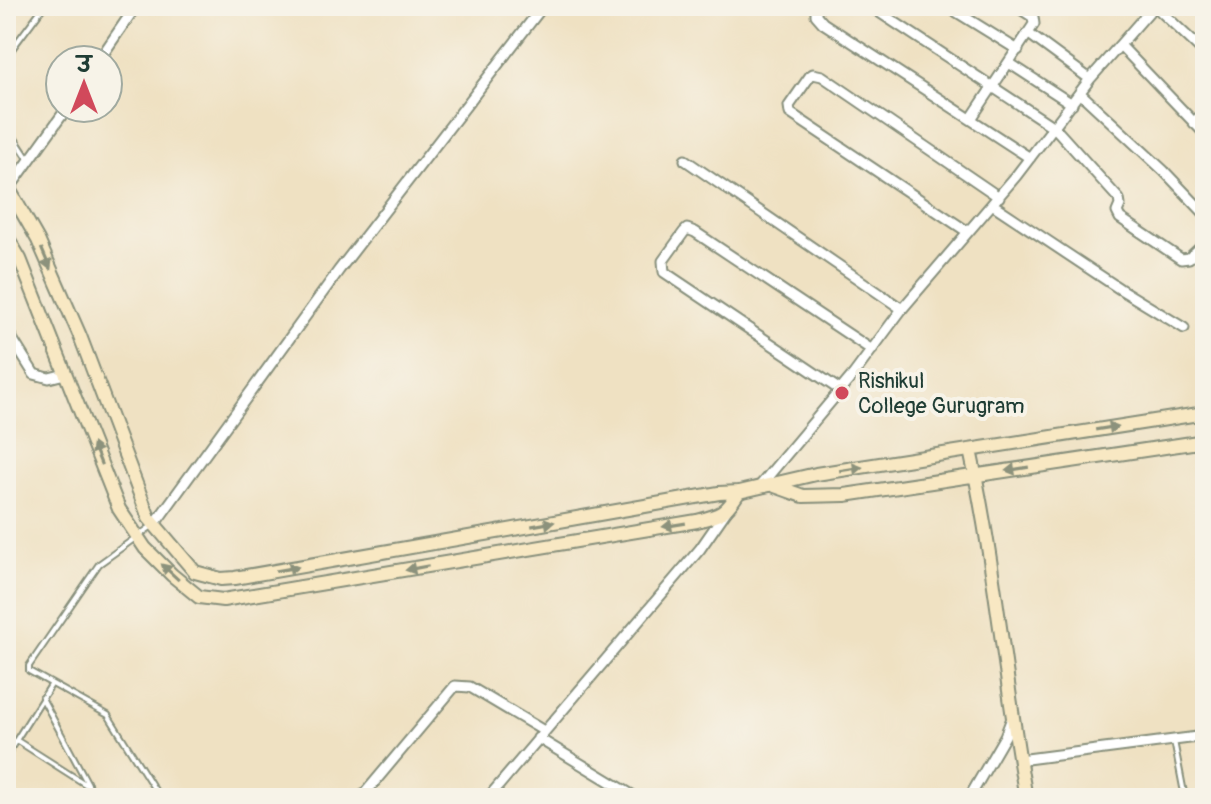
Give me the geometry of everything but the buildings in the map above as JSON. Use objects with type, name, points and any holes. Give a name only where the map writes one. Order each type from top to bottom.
[{"type":"street","points":[[110,44],[136,6]]},
{"type":"street","points":[[154,525],[339,270],[543,6]]},
{"type":"street","points":[[816,6],[816,15],[823,23],[1030,158]]},
{"type":"street","points":[[870,6],[1055,128],[1119,199],[1117,212],[1120,218],[1181,259],[1189,258],[1205,243]]},
{"type":"street","points":[[947,6],[1018,50]]},
{"type":"street","points":[[971,119],[1029,34],[1035,19],[1016,6]]},
{"type":"street","points":[[759,487],[902,309],[1055,128],[1090,79],[1154,6],[1205,53]]},
{"type":"street","points":[[1029,34],[1090,79]]},
{"type":"street","points":[[1120,45],[1205,134]]},
{"type":"street","points":[[1009,63],[1072,104]]},
{"type":"street","points":[[968,232],[790,113],[789,106],[810,76],[822,76],[1120,289],[1184,328]]},
{"type":"street","points":[[1080,93],[1205,214]]},
{"type":"street","points":[[1194,123],[1205,110]]},
{"type":"street","points":[[56,124],[7,189],[38,240],[80,336],[137,491],[154,525],[195,572],[221,579],[775,486],[816,474],[1205,413]]},
{"type":"street","points":[[685,160],[902,309]]},
{"type":"street","points":[[840,390],[664,272],[663,261],[684,232],[690,229],[695,232],[872,350]]},
{"type":"street","points":[[6,235],[20,259],[116,501],[145,548],[199,597],[223,600],[697,521],[718,517],[727,510]]},
{"type":"street","points":[[6,329],[34,374],[49,378],[65,374]]},
{"type":"street","points":[[775,486],[803,496],[829,497],[1205,441]]},
{"type":"street","points":[[970,450],[985,525],[1026,798]]},
{"type":"street","points":[[488,798],[700,549],[739,492]]},
{"type":"street","points":[[361,798],[455,686],[470,687],[637,798]]},
{"type":"street","points":[[969,798],[1012,718]]},
{"type":"street","points":[[1019,760],[1205,736]]},
{"type":"lane","points":[[6,57],[44,6]]},
{"type":"lane","points":[[6,125],[30,162]]},
{"type":"lane","points":[[154,525],[99,564],[29,666],[29,671],[33,676],[108,715],[160,798]]},
{"type":"lane","points":[[6,756],[51,685]]},
{"type":"lane","points":[[42,698],[89,787]]},
{"type":"lane","points":[[16,740],[107,798]]},
{"type":"lane","points":[[1174,740],[1185,798]]},
{"type":"place","name":"Rishikul College Gurugram","points":[[842,393]]}]
